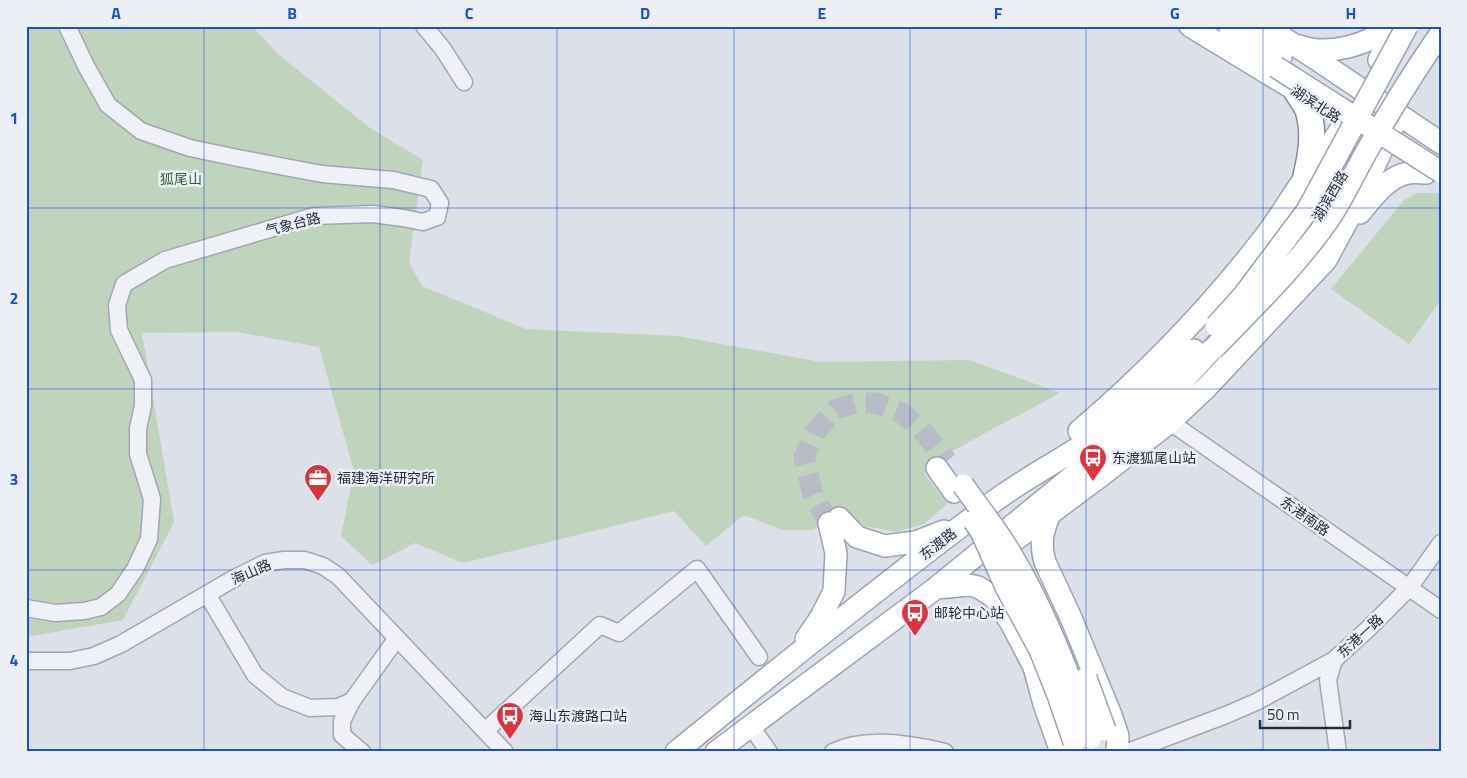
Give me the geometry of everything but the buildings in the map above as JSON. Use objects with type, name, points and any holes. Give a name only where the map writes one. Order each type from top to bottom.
[{"type":"highway","points":[[1296,90],[1307,108],[1310,119],[1311,152],[1306,176]]},
{"type":"main road","name":"湖滨北路","points":[[1190,26],[1296,90],[1383,146],[1436,176]]},
{"type":"main road","points":[[1213,26],[1436,176]]},
{"type":"main road","points":[[1229,26],[1441,157]]},
{"type":"main road","points":[[1275,31],[1304,47],[1319,49],[1348,47],[1382,33],[1389,26]]},
{"type":"main road","points":[[1016,484],[1148,370],[1201,314],[1265,237],[1345,122],[1382,56],[1394,26]]},
{"type":"main road","name":"湖滨西路","points":[[1208,345],[1307,211],[1408,26]]},
{"type":"main road","name":"湖滨西路","points":[[1208,345],[1318,219],[1423,26]]},
{"type":"main road","points":[[1326,260],[1357,203],[1439,26]]},
{"type":"main road","points":[[1275,31],[1441,143]]},
{"type":"main road","points":[[716,752],[936,588],[1171,394],[1208,345],[1293,264],[1319,233],[1344,195],[1368,149],[1418,67],[1441,33]]},
{"type":"main road","points":[[936,588],[987,560],[1049,516],[1170,422],[1206,388],[1326,260],[1368,202],[1389,181],[1407,173],[1436,176]]},
{"type":"main road","name":"东渡路","points":[[676,752],[797,654],[972,528],[1016,484],[1077,448],[1143,399],[1208,345]]},
{"type":"main road","points":[[987,560],[1123,435]]},
{"type":"main road","points":[[942,464],[959,489],[1010,552],[1026,579],[1057,646],[1096,752]]},
{"type":"main road","points":[[959,489],[972,528],[1040,650],[1058,695],[1074,749]]},
{"type":"main road","points":[[959,489],[1006,535],[1040,587],[1067,637],[1088,683],[1115,752]]},
{"type":"main road","points":[[1049,516],[1041,540],[1042,552],[1108,707],[1118,736],[1115,752]]},
{"type":"main road","points":[[797,654],[821,617],[834,591],[836,553],[834,521],[857,536],[885,546],[916,542],[972,528]]},
{"type":"main road","points":[[1042,552],[1036,574],[1036,586],[1040,597],[1074,670],[1100,734],[1115,752]]},
{"type":"main road","points":[[936,588],[960,585],[978,587],[995,598],[1011,623],[1034,667],[1044,704],[1074,749]]},
{"type":"main road","points":[[1011,623],[1009,614],[1011,606],[1016,600],[1029,591],[1035,592],[1040,597]]},
{"type":"street","name":"气象台路","points":[[26,608],[55,613],[84,611],[101,607],[118,594],[135,569],[149,539],[152,499],[138,454],[138,428],[144,406],[143,380],[119,330],[117,305],[124,284],[165,260],[314,216],[373,214],[424,222],[437,217],[440,202],[431,189],[393,180],[322,174],[228,156],[190,148],[141,131],[108,104],[86,66],[67,26]]},
{"type":"street","points":[[424,26],[443,49],[464,82]]},
{"type":"street","name":"东港南路","points":[[1170,422],[1441,610]]},
{"type":"street","name":"东港一路","points":[[1338,752],[1328,680],[1334,660],[1409,588],[1441,543]]},
{"type":"street","name":"海山路","points":[[26,661],[70,661],[94,656],[121,644],[265,563],[284,560],[305,560],[323,566],[338,576],[505,752]]},
{"type":"street","points":[[485,731],[600,625],[619,632],[697,569],[759,657]]},
{"type":"street","points":[[207,594],[255,675],[282,697],[310,708],[338,707],[352,701]]},
{"type":"street","points":[[362,752],[342,735],[342,721],[352,701],[397,638]]},
{"type":"street","points":[[1128,752],[1256,702],[1334,660]]},
{"type":"street","points":[[750,725],[769,752]]},
{"type":"street","points":[[833,752],[855,745],[886,744],[917,745],[946,752]]},
{"type":"green space","name":"狐尾山","points":[[26,26],[252,26],[278,54],[370,128],[423,160],[409,262],[422,286],[526,329],[677,336],[821,362],[969,360],[1060,393],[954,450],[924,473],[947,504],[924,524],[897,532],[864,526],[844,510],[813,530],[782,530],[744,515],[706,546],[674,511],[463,563],[415,543],[372,565],[341,536],[354,471],[319,347],[237,332],[142,333],[174,522],[123,620],[26,637]]},
{"type":"green space","points":[[1417,193],[1441,193],[1441,300],[1409,344],[1331,289],[1404,200]]},
{"type":"tunnel","points":[[829,523],[813,494],[804,457],[817,430],[836,409],[857,403],[876,403],[902,413],[921,429],[947,461]]},
{"type":"place","name":"东渡狐尾山站","points":[[1093,482]]},
{"type":"place","name":"福建海洋研究所","points":[[318,502]]},
{"type":"place","name":"邮轮中心站","points":[[915,637]]},
{"type":"place","name":"海山东渡路口站","points":[[510,740]]}]
